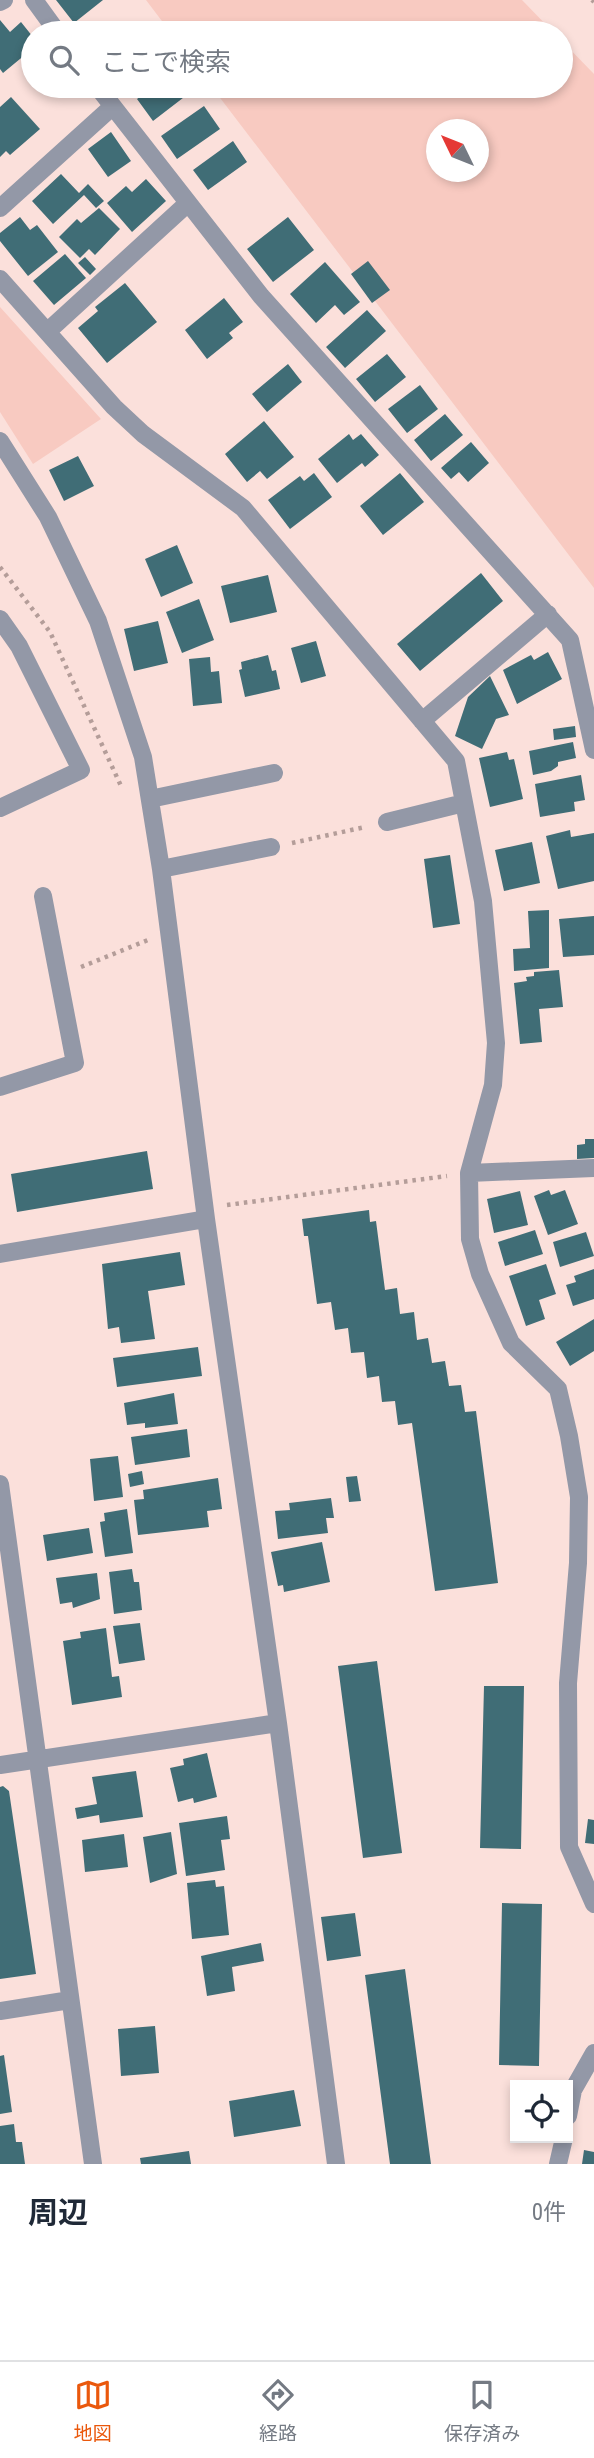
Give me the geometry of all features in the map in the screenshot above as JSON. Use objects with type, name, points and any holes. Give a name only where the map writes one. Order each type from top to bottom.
[{"type":"street","points":[[34,0],[49,21]]},
{"type":"street","points":[[106,98],[261,296],[570,640],[594,750]]},
{"type":"street","points":[[0,208],[112,107]]},
{"type":"street","points":[[48,331],[188,203]]},
{"type":"street","points":[[0,279],[114,407],[143,434],[243,508],[456,761],[483,901],[496,1043],[493,1084],[469,1173],[470,1239],[480,1274],[511,1343],[558,1389],[569,1436],[586,1564],[568,1683],[569,1847],[594,1904]]},
{"type":"street","points":[[0,441],[48,517],[98,621],[142,757],[161,869],[205,1213],[278,1723],[336,2164]]},
{"type":"street","points":[[422,721],[548,614]]},
{"type":"street","points":[[0,619],[19,646],[81,770],[0,808]]},
{"type":"street","points":[[151,805],[275,773]]},
{"type":"street","points":[[387,822],[464,803]]},
{"type":"street","points":[[161,869],[271,847]]},
{"type":"street","points":[[0,1087],[75,1063],[43,896]]},
{"type":"street","points":[[469,1173],[594,1168]]},
{"type":"street","points":[[0,1254],[205,1213]]},
{"type":"street","points":[[0,1484],[93,2164]]},
{"type":"street","points":[[0,1765],[278,1723]]},
{"type":"street","points":[[0,2011],[70,2000]]},
{"type":"street","points":[[573,2090],[594,2053]]},
{"type":"street","points":[[558,2164],[563,2143]]},
{"type":"path","points":[[0,567],[50,632],[121,786],[151,805]]},
{"type":"path","points":[[271,847],[387,822]]},
{"type":"path","points":[[101,960],[168,932]]},
{"type":"path","points":[[205,1213],[469,1173]]},
{"type":"shaded area","points":[[146,0],[522,0],[542,21],[162,21]]},
{"type":"shaded area","points":[[573,52],[594,74],[594,588],[220,98],[573,98]]},
{"type":"shaded area","points":[[0,307],[101,419],[33,464],[0,412]]},
{"type":"building","points":[[56,0],[103,0],[77,21],[72,21]]},
{"type":"building","points":[[0,20],[10,32],[21,22],[21,58],[3,73],[0,69]]},
{"type":"building","points":[[11,97],[40,129],[10,155],[6,151],[0,157],[0,107]]},
{"type":"building","points":[[138,98],[183,98],[153,121]]},
{"type":"building","points":[[204,106],[220,129],[177,159],[161,136]]},
{"type":"building","points":[[111,132],[131,161],[108,177],[88,149]]},
{"type":"building","points":[[233,141],[247,162],[208,190],[193,170]]},
{"type":"building","points":[[61,174],[79,193],[88,184],[104,201],[96,208],[84,195],[53,224],[32,201]]},
{"type":"building","points":[[146,179],[166,201],[132,232],[107,203],[126,186],[132,192]]},
{"type":"building","points":[[99,208],[120,229],[95,255],[89,249],[80,258],[59,237],[77,219],[81,223]]},
{"type":"building","points":[[20,217],[30,230],[37,225],[58,252],[28,276],[0,241],[0,233]]},
{"type":"building","points":[[288,217],[314,250],[273,282],[247,249]]},
{"type":"building","points":[[65,254],[86,278],[54,305],[33,281]]},
{"type":"building","points":[[85,257],[96,269],[90,275],[78,263]]},
{"type":"building","points":[[368,261],[390,290],[372,303],[351,274]]},
{"type":"building","points":[[325,262],[360,302],[344,315],[335,305],[316,323],[290,294]]},
{"type":"building","points":[[125,283],[157,322],[107,363],[78,328],[98,311],[95,307]]},
{"type":"building","points":[[224,298],[243,322],[229,333],[233,338],[207,359],[185,330]]},
{"type":"building","points":[[367,310],[386,331],[345,368],[326,347]]},
{"type":"building","points":[[387,354],[406,377],[375,402],[356,379]]},
{"type":"building","points":[[288,364],[302,382],[267,412],[252,394]]},
{"type":"building","points":[[420,385],[438,409],[407,433],[388,409]]},
{"type":"building","points":[[445,414],[463,435],[431,461],[414,440]]},
{"type":"building","points":[[264,421],[294,457],[267,479],[260,471],[247,482],[225,454]]},
{"type":"building","points":[[349,434],[353,440],[361,434],[379,455],[365,467],[362,463],[337,483],[318,459]]},
{"type":"building","points":[[471,442],[489,463],[468,482],[459,472],[451,479],[441,468]]},
{"type":"building","points":[[78,456],[94,486],[64,501],[49,470]]},
{"type":"building","points":[[314,473],[332,497],[290,529],[268,500],[300,476],[304,481]]},
{"type":"building","points":[[400,473],[424,502],[383,535],[360,506]]},
{"type":"building","points":[[177,545],[193,583],[161,597],[145,559]]},
{"type":"building","points":[[481,573],[503,601],[420,671],[397,644]]},
{"type":"building","points":[[268,575],[277,612],[230,623],[221,586]]},
{"type":"building","points":[[199,599],[214,640],[182,653],[166,612]]},
{"type":"building","points":[[158,621],[168,663],[134,671],[124,629]]},
{"type":"building","points":[[316,641],[326,676],[301,683],[291,648]]},
{"type":"building","points":[[548,652],[562,679],[517,704],[503,670],[531,655],[534,660]]},
{"type":"building","points":[[268,655],[272,671],[276,670],[280,689],[245,697],[239,670],[242,669],[241,662]]},
{"type":"building","points":[[210,657],[211,672],[219,671],[222,703],[193,706],[189,659]]},
{"type":"building","points":[[490,676],[509,715],[496,719],[482,749],[455,736],[468,697]]},
{"type":"building","points":[[575,726],[576,737],[554,740],[553,729]]},
{"type":"building","points":[[573,742],[576,758],[558,762],[558,766],[551,771],[533,775],[529,751]]},
{"type":"building","points":[[507,752],[509,760],[514,759],[523,799],[490,807],[479,758]]},
{"type":"building","points":[[581,775],[585,800],[574,802],[575,811],[540,817],[535,784]]},
{"type":"building","points":[[570,830],[571,837],[594,833],[594,881],[558,889],[546,836]]},
{"type":"building","points":[[532,842],[540,883],[504,891],[495,850]]},
{"type":"building","points":[[450,855],[460,924],[433,928],[424,859]]},
{"type":"building","points":[[549,910],[549,968],[514,971],[513,949],[530,948],[528,911]]},
{"type":"building","points":[[594,916],[594,955],[563,957],[559,919]]},
{"type":"building","points":[[559,970],[563,1007],[539,1009],[542,1042],[520,1044],[514,983],[527,981],[526,977],[534,976],[534,972]]},
{"type":"building","points":[[585,1139],[594,1139],[594,1158],[577,1159],[577,1145],[585,1144]]},
{"type":"building","points":[[147,1151],[153,1189],[17,1212],[11,1174]]},
{"type":"building","points":[[549,1190],[551,1195],[565,1190],[578,1224],[548,1235],[534,1196]]},
{"type":"building","points":[[520,1191],[528,1225],[494,1233],[487,1199]]},
{"type":"building","points":[[369,1210],[370,1222],[376,1221],[385,1290],[397,1288],[400,1314],[414,1312],[417,1340],[428,1338],[432,1363],[445,1361],[449,1386],[461,1385],[465,1412],[476,1411],[498,1583],[435,1591],[412,1423],[398,1425],[395,1401],[382,1402],[379,1376],[367,1378],[364,1352],[351,1353],[348,1328],[335,1330],[331,1302],[317,1304],[308,1236],[304,1236],[302,1219]]},
{"type":"building","points":[[535,1230],[543,1254],[505,1266],[498,1242]]},
{"type":"building","points":[[586,1232],[594,1256],[560,1267],[553,1242]]},
{"type":"building","points":[[180,1252],[185,1285],[148,1291],[155,1339],[121,1343],[119,1327],[108,1329],[102,1264]]},
{"type":"building","points":[[546,1264],[556,1294],[539,1300],[545,1319],[526,1326],[509,1276]]},
{"type":"building","points":[[594,1269],[594,1299],[573,1306],[566,1285],[576,1282],[574,1276]]},
{"type":"building","points":[[594,1319],[594,1351],[570,1366],[556,1342]]},
{"type":"building","points":[[198,1347],[202,1376],[117,1387],[113,1358]]},
{"type":"building","points":[[174,1393],[178,1424],[145,1428],[145,1423],[127,1425],[124,1403]]},
{"type":"building","points":[[187,1429],[190,1457],[135,1465],[131,1437]]},
{"type":"building","points":[[118,1456],[123,1497],[94,1501],[90,1459]]},
{"type":"building","points":[[142,1471],[144,1484],[130,1487],[128,1474]]},
{"type":"building","points":[[357,1476],[361,1501],[349,1502],[346,1477]]},
{"type":"building","points":[[218,1478],[222,1509],[207,1511],[209,1527],[138,1535],[134,1500],[144,1499],[143,1490]]},
{"type":"building","points":[[331,1498],[334,1518],[326,1518],[328,1533],[278,1539],[275,1511],[290,1510],[289,1503]]},
{"type":"building","points":[[127,1509],[133,1553],[105,1557],[100,1522],[105,1521],[104,1513]]},
{"type":"building","points":[[89,1528],[93,1553],[47,1561],[43,1535]]},
{"type":"building","points":[[322,1542],[330,1582],[284,1592],[283,1585],[278,1586],[271,1552]]},
{"type":"building","points":[[132,1569],[134,1582],[139,1582],[142,1610],[114,1614],[109,1572]]},
{"type":"building","points":[[97,1573],[100,1599],[73,1608],[72,1602],[60,1604],[56,1578]]},
{"type":"building","points":[[140,1623],[145,1660],[119,1664],[113,1626]]},
{"type":"building","points":[[106,1628],[112,1677],[119,1676],[122,1697],[72,1705],[63,1641],[81,1638],[80,1632]]},
{"type":"building","points":[[377,1661],[402,1853],[363,1858],[338,1666]]},
{"type":"building","points":[[484,1686],[524,1686],[521,1849],[480,1848]]},
{"type":"building","points":[[207,1753],[217,1797],[194,1803],[193,1798],[178,1802],[170,1768],[184,1765],[183,1759]]},
{"type":"building","points":[[136,1771],[143,1817],[100,1823],[99,1815],[77,1819],[75,1808],[97,1804],[92,1777]]},
{"type":"building","points":[[3,1786],[9,1791],[36,1974],[0,1979],[0,1787]]},
{"type":"building","points":[[227,1816],[230,1839],[221,1840],[225,1870],[186,1876],[179,1823]]},
{"type":"building","points":[[588,1819],[594,1820],[594,1844],[585,1843]]},
{"type":"building","points":[[171,1832],[177,1874],[150,1883],[143,1837]]},
{"type":"building","points":[[124,1834],[128,1867],[85,1872],[82,1840]]},
{"type":"building","points":[[215,1880],[216,1887],[224,1886],[229,1935],[192,1939],[187,1883]]},
{"type":"building","points":[[502,1903],[542,1904],[539,2066],[499,2065]]},
{"type":"building","points":[[355,1913],[361,1956],[327,1961],[321,1917]]},
{"type":"building","points":[[261,1943],[264,1961],[232,1967],[235,1991],[207,1996],[201,1956]]},
{"type":"building","points":[[405,1969],[431,2164],[390,2164],[365,1975]]},
{"type":"building","points":[[155,2026],[159,2073],[121,2076],[118,2029]]},
{"type":"building","points":[[4,2055],[12,2112],[0,2114],[0,2056]]},
{"type":"building","points":[[294,2090],[301,2126],[234,2137],[229,2101]]},
{"type":"building","points":[[14,2124],[16,2142],[22,2142],[25,2164],[0,2164],[0,2126]]},
{"type":"building","points":[[584,2150],[594,2152],[594,2164],[582,2164]]},
{"type":"building","points":[[189,2151],[191,2164],[141,2164],[140,2158]]}]
